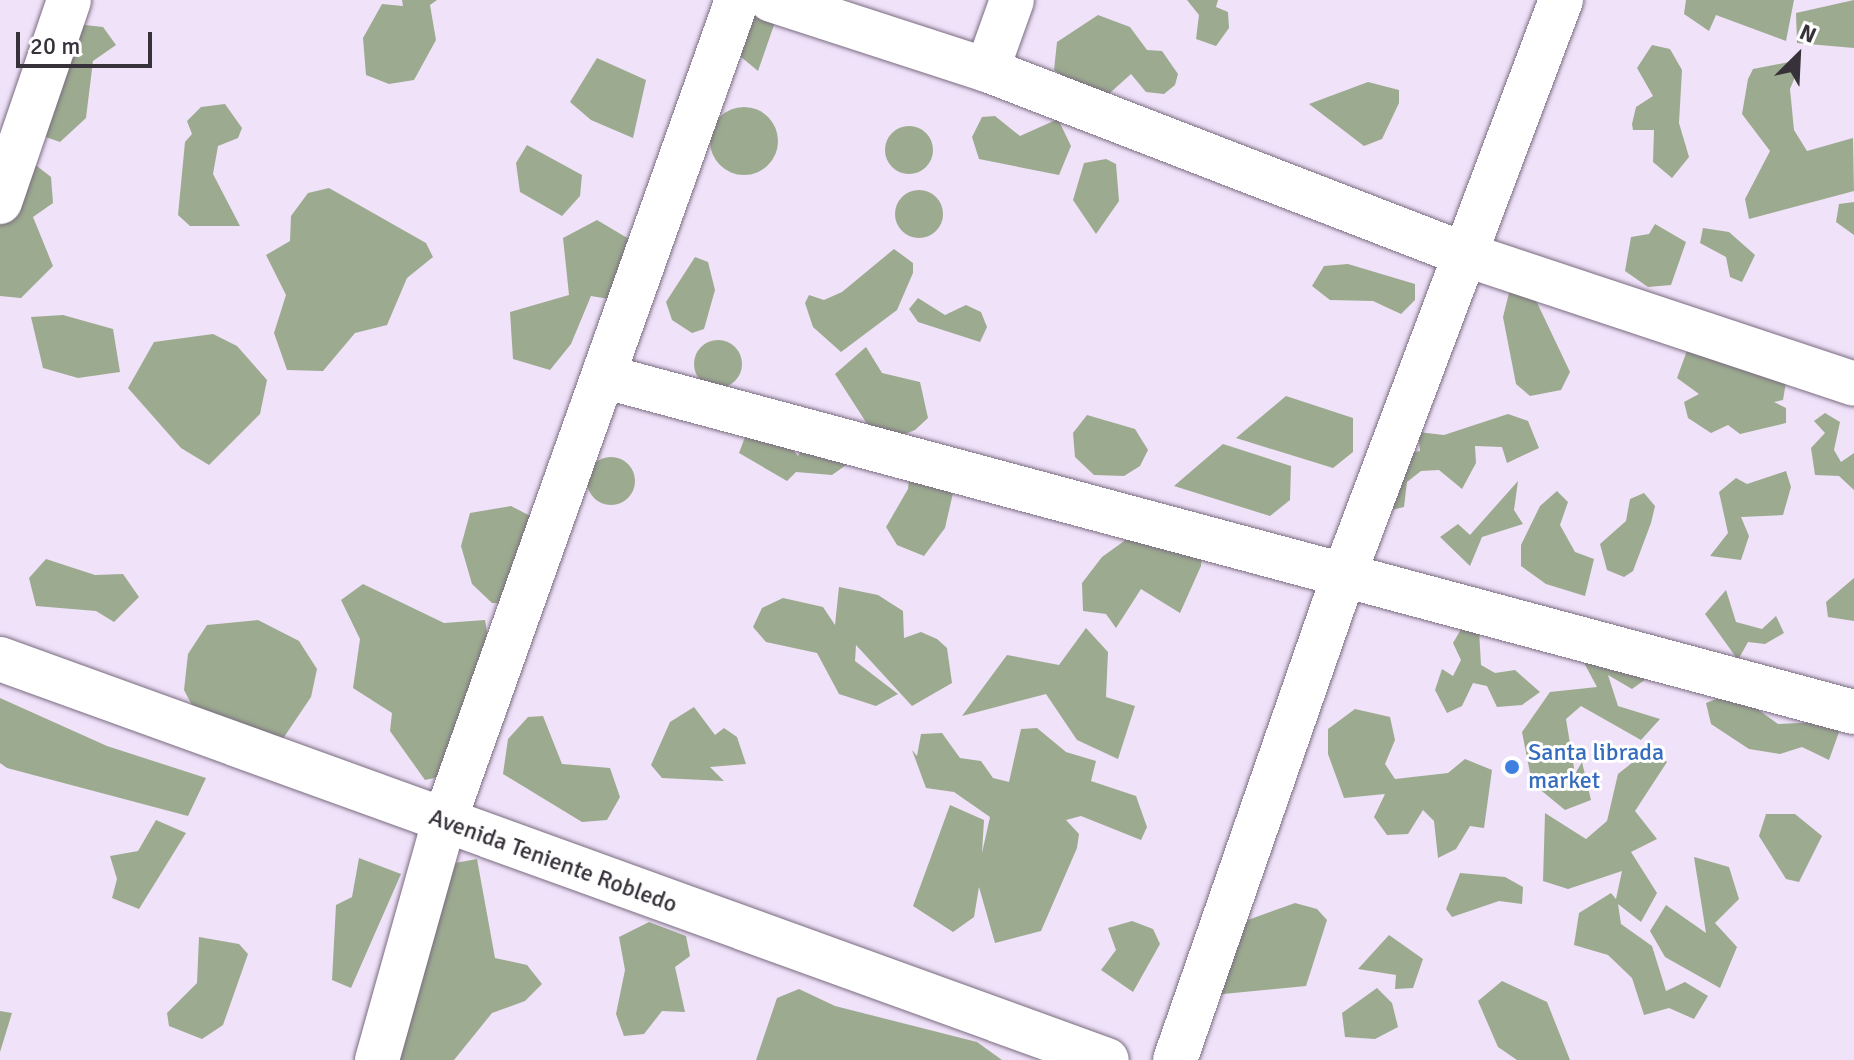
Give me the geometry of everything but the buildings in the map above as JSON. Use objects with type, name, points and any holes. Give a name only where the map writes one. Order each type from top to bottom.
[{"type":"street","points":[[0,202],[69,0]]},
{"type":"street","points":[[377,1060],[444,822],[606,377],[737,0]]},
{"type":"street","points":[[771,0],[987,70],[1461,253],[1854,384]]},
{"type":"street","points":[[987,70],[1012,0]]},
{"type":"street","points":[[1175,1060],[1344,575],[1461,253],[1561,0]]},
{"type":"street","points":[[606,377],[1854,712]]},
{"type":"street","name":"Avenida Teniente Robledo","points":[[0,659],[1107,1060]]},
{"type":"green space","points":[[402,0],[437,0],[430,5],[436,40],[414,80],[389,84],[366,75],[363,38],[382,4],[403,6]]},
{"type":"green space","points":[[1187,0],[1218,0],[1216,7],[1228,12],[1229,28],[1216,46],[1196,39],[1199,15]]},
{"type":"green space","points":[[1686,0],[1794,0],[1786,41],[1716,15],[1709,31],[1684,14]]},
{"type":"green space","points":[[1854,0],[1854,48],[1797,43],[1796,13]]},
{"type":"green space","points":[[739,13],[771,17],[774,25],[758,71],[729,47]]},
{"type":"green space","points":[[1098,15],[1130,27],[1147,50],[1162,51],[1178,74],[1175,85],[1164,94],[1146,92],[1131,74],[1101,101],[1054,70],[1057,42]]},
{"type":"green space","points":[[76,24],[103,27],[116,45],[93,61],[86,118],[60,142],[37,134]]},
{"type":"green space","points":[[1652,45],[1670,49],[1682,70],[1679,123],[1689,157],[1672,178],[1653,162],[1654,130],[1633,130],[1632,124],[1636,107],[1653,96],[1637,68]]},
{"type":"green space","points":[[597,58],[646,80],[633,138],[591,120],[570,102]]},
{"type":"green space","points":[[1789,62],[1799,67],[1790,89],[1794,130],[1807,151],[1853,138],[1854,191],[1749,219],[1745,199],[1770,151],[1742,114],[1748,79],[1753,69]]},
{"type":"green space","points":[[1368,82],[1399,90],[1399,103],[1382,139],[1364,146],[1309,104]]},
{"type":"green space","points":[[225,104],[242,128],[238,138],[218,146],[213,174],[240,226],[190,226],[178,215],[185,142],[192,134],[187,121],[201,107]]},
{"type":"green space","points":[[744,107],[768,117],[778,141],[768,165],[744,175],[720,165],[710,141],[720,117]]},
{"type":"green space","points":[[995,116],[1020,136],[1058,119],[1071,146],[1059,175],[979,159],[972,137],[982,117]]},
{"type":"green space","points":[[909,126],[926,133],[933,150],[926,167],[909,174],[892,167],[885,150],[892,133]]},
{"type":"green space","points":[[527,145],[582,175],[580,196],[562,216],[520,192],[516,163]]},
{"type":"green space","points":[[1106,159],[1116,164],[1119,201],[1096,234],[1073,200],[1084,163]]},
{"type":"green space","points":[[33,163],[51,177],[53,203],[33,217],[53,266],[21,298],[0,296],[0,170]]},
{"type":"green space","points":[[329,188],[426,243],[433,257],[407,278],[387,325],[355,333],[323,371],[287,370],[274,333],[286,295],[266,255],[290,241],[291,216],[308,193]]},
{"type":"green space","points":[[919,190],[936,197],[943,214],[936,231],[919,238],[902,231],[895,214],[902,197]]},
{"type":"green space","points":[[1854,202],[1854,235],[1836,222],[1839,204]]},
{"type":"green space","points":[[597,220],[629,239],[609,299],[591,296],[571,344],[550,370],[513,359],[510,312],[569,295],[563,238]]},
{"type":"green space","points":[[1655,224],[1686,242],[1671,285],[1648,287],[1625,271],[1631,237],[1649,234]]},
{"type":"green space","points":[[1703,228],[1729,232],[1755,255],[1742,282],[1730,277],[1726,257],[1700,243]]},
{"type":"green space","points":[[894,249],[913,263],[913,273],[897,310],[841,352],[813,327],[805,303],[809,295],[824,300],[842,292]]},
{"type":"green space","points":[[695,257],[708,262],[715,290],[704,329],[692,333],[672,320],[666,302]]},
{"type":"green space","points":[[1348,264],[1415,284],[1415,300],[1401,314],[1373,301],[1330,300],[1312,286],[1324,266]]},
{"type":"green space","points":[[1531,290],[1570,372],[1561,390],[1530,396],[1516,384],[1503,317],[1509,293]]},
{"type":"green space","points":[[918,298],[945,315],[966,305],[981,312],[987,327],[980,342],[918,322],[909,309]]},
{"type":"green space","points":[[63,315],[113,329],[120,372],[78,378],[43,368],[31,317]]},
{"type":"green space","points":[[213,334],[237,346],[267,380],[260,414],[209,465],[181,448],[128,388],[154,342]]},
{"type":"green space","points":[[1693,334],[1786,382],[1783,400],[1774,402],[1786,408],[1786,423],[1740,434],[1728,425],[1711,433],[1688,418],[1684,402],[1699,394],[1677,378]]},
{"type":"green space","points":[[718,340],[735,347],[742,364],[735,381],[718,388],[701,381],[694,364],[701,347]]},
{"type":"green space","points":[[866,347],[882,373],[920,382],[928,418],[915,430],[900,436],[871,430],[835,374]]},
{"type":"green space","points":[[1286,396],[1353,418],[1353,452],[1333,468],[1236,438]]},
{"type":"green space","points":[[1825,413],[1840,422],[1834,450],[1841,462],[1854,453],[1854,490],[1839,476],[1815,475],[1811,448],[1825,433],[1814,421]]},
{"type":"green space","points":[[1508,414],[1528,421],[1539,448],[1507,463],[1502,447],[1475,446],[1476,463],[1462,489],[1439,470],[1421,471],[1407,482],[1404,507],[1387,511],[1403,454],[1420,451],[1418,432],[1444,435]]},
{"type":"green space","points":[[1087,415],[1135,429],[1148,450],[1140,466],[1124,476],[1094,475],[1075,457],[1073,433]]},
{"type":"green space","points":[[814,427],[849,463],[832,475],[796,472],[787,481],[739,453],[748,429],[781,436],[798,456]]},
{"type":"green space","points":[[1223,444],[1291,466],[1290,500],[1270,516],[1174,486]]},
{"type":"green space","points":[[611,457],[628,464],[635,481],[628,498],[611,505],[594,498],[587,481],[594,464]]},
{"type":"green space","points":[[911,459],[959,467],[945,528],[924,556],[897,545],[886,527],[908,489]]},
{"type":"green space","points":[[1786,471],[1791,487],[1783,515],[1741,517],[1749,536],[1741,560],[1710,556],[1728,533],[1719,492],[1736,478],[1747,484]]},
{"type":"green space","points":[[1518,481],[1514,510],[1523,524],[1482,537],[1470,566],[1440,537],[1458,524],[1470,535]]},
{"type":"green space","points":[[1557,491],[1568,502],[1560,525],[1575,552],[1594,559],[1585,596],[1546,584],[1521,566],[1521,545],[1540,506]]},
{"type":"green space","points":[[1644,493],[1655,506],[1651,523],[1633,571],[1624,577],[1607,570],[1600,544],[1626,521],[1630,499]]},
{"type":"green space","points":[[511,506],[540,521],[525,604],[492,603],[472,584],[461,546],[470,513]]},
{"type":"green space","points":[[1138,531],[1202,551],[1201,566],[1180,613],[1141,589],[1116,628],[1106,614],[1083,611],[1082,583],[1102,557]]},
{"type":"green space","points":[[46,559],[95,575],[123,574],[139,597],[114,622],[96,611],[36,606],[29,578]]},
{"type":"green space","points":[[1854,578],[1854,621],[1828,617],[1826,602]]},
{"type":"green space","points":[[363,584],[444,623],[485,620],[490,650],[465,771],[425,780],[390,731],[392,713],[353,688],[360,639],[341,600]]},
{"type":"green space","points":[[839,587],[878,595],[903,611],[904,638],[921,632],[937,639],[947,648],[952,683],[912,706],[856,645],[855,661],[898,694],[876,706],[839,694],[817,653],[766,642],[753,627],[762,608],[783,598],[823,607],[835,625]]},
{"type":"green space","points":[[1726,590],[1736,622],[1762,629],[1776,616],[1784,633],[1765,644],[1748,642],[1738,660],[1705,614]]},
{"type":"green space","points":[[258,620],[299,641],[317,669],[311,697],[278,746],[196,713],[184,690],[188,654],[207,625]]},
{"type":"green space","points":[[1464,624],[1479,630],[1481,665],[1495,673],[1515,670],[1540,692],[1522,705],[1497,707],[1487,686],[1473,683],[1462,706],[1447,713],[1435,690],[1442,669],[1453,676],[1461,660],[1453,643]]},
{"type":"green space","points":[[1086,628],[1108,652],[1106,697],[1135,706],[1118,759],[1077,740],[1046,694],[962,716],[1007,655],[1059,665]]},
{"type":"green space","points":[[1621,649],[1646,679],[1632,689],[1608,675],[1618,706],[1660,719],[1641,740],[1581,706],[1566,719],[1575,774],[1582,762],[1591,800],[1565,810],[1532,783],[1522,732],[1550,692],[1597,687],[1582,659]]},
{"type":"green space","points":[[1734,692],[1778,724],[1843,721],[1829,760],[1802,747],[1780,754],[1749,749],[1711,724],[1706,703]]},
{"type":"green space","points":[[0,698],[107,746],[206,778],[188,816],[7,768],[0,763]]},
{"type":"green space","points":[[694,707],[715,735],[724,728],[737,737],[746,764],[710,767],[724,781],[662,778],[651,765],[670,722]]},
{"type":"green space","points":[[1355,709],[1390,717],[1395,740],[1385,764],[1395,779],[1448,773],[1465,759],[1492,770],[1484,828],[1470,826],[1456,849],[1438,858],[1434,821],[1423,810],[1408,834],[1387,835],[1374,817],[1385,794],[1344,798],[1328,754],[1328,729]]},
{"type":"green space","points":[[543,716],[562,764],[610,768],[620,797],[607,820],[582,822],[503,774],[508,739],[528,717]]},
{"type":"green space","points":[[1037,728],[1066,752],[1096,761],[1091,781],[1136,796],[1147,827],[1141,840],[1081,816],[1066,820],[1079,834],[1077,848],[1041,931],[995,943],[979,887],[974,917],[953,932],[913,906],[950,805],[984,820],[982,853],[990,817],[954,792],[926,788],[912,750],[917,756],[921,734],[942,733],[960,758],[981,761],[993,778],[1009,782],[1021,729]]},
{"type":"green space","points":[[1648,750],[1667,762],[1635,811],[1657,839],[1631,852],[1657,893],[1641,922],[1618,904],[1621,924],[1652,946],[1666,991],[1685,982],[1708,996],[1694,1019],[1669,1008],[1644,1015],[1632,978],[1608,955],[1574,945],[1579,913],[1611,893],[1616,899],[1622,871],[1568,889],[1543,881],[1545,813],[1586,839],[1607,821],[1618,774]]},
{"type":"green space","points":[[1766,814],[1795,814],[1822,836],[1799,882],[1786,879],[1759,836]]},
{"type":"green space","points":[[156,820],[186,833],[139,909],[112,898],[117,879],[110,856],[138,851]]},
{"type":"green space","points":[[1694,857],[1729,867],[1739,899],[1715,923],[1737,947],[1720,988],[1665,957],[1650,931],[1666,905],[1706,933]]},
{"type":"green space","points":[[359,858],[401,874],[351,988],[332,980],[336,905],[352,897]]},
{"type":"green space","points":[[477,859],[495,958],[527,965],[542,984],[525,1001],[492,1013],[454,1060],[398,1060],[444,865]]},
{"type":"green space","points":[[1460,873],[1505,877],[1523,887],[1522,904],[1499,901],[1452,917],[1446,909]]},
{"type":"green space","points":[[1295,903],[1317,909],[1327,920],[1306,986],[1213,995],[1237,924]]},
{"type":"green space","points":[[1132,921],[1153,929],[1160,944],[1133,992],[1101,970],[1116,950],[1108,928]]},
{"type":"green space","points":[[649,922],[686,936],[690,956],[675,967],[685,1012],[662,1011],[644,1034],[624,1036],[616,1014],[625,970],[619,937]]},
{"type":"green space","points":[[1389,935],[1423,959],[1413,988],[1395,989],[1396,975],[1358,969]]},
{"type":"green space","points":[[199,937],[239,944],[248,954],[223,1025],[202,1039],[169,1026],[167,1013],[197,983]]},
{"type":"green space","points":[[1502,981],[1547,1002],[1570,1060],[1517,1060],[1498,1047],[1478,1001]]},
{"type":"green space","points":[[1377,988],[1392,1003],[1398,1027],[1375,1039],[1345,1037],[1342,1013]]},
{"type":"green space","points":[[799,989],[835,1006],[977,1042],[1002,1060],[756,1060],[777,998]]},
{"type":"green space","points":[[0,1011],[12,1013],[0,1052]]},
{"type":"place","name":"Santa librada market","points":[[1512,767]]}]
